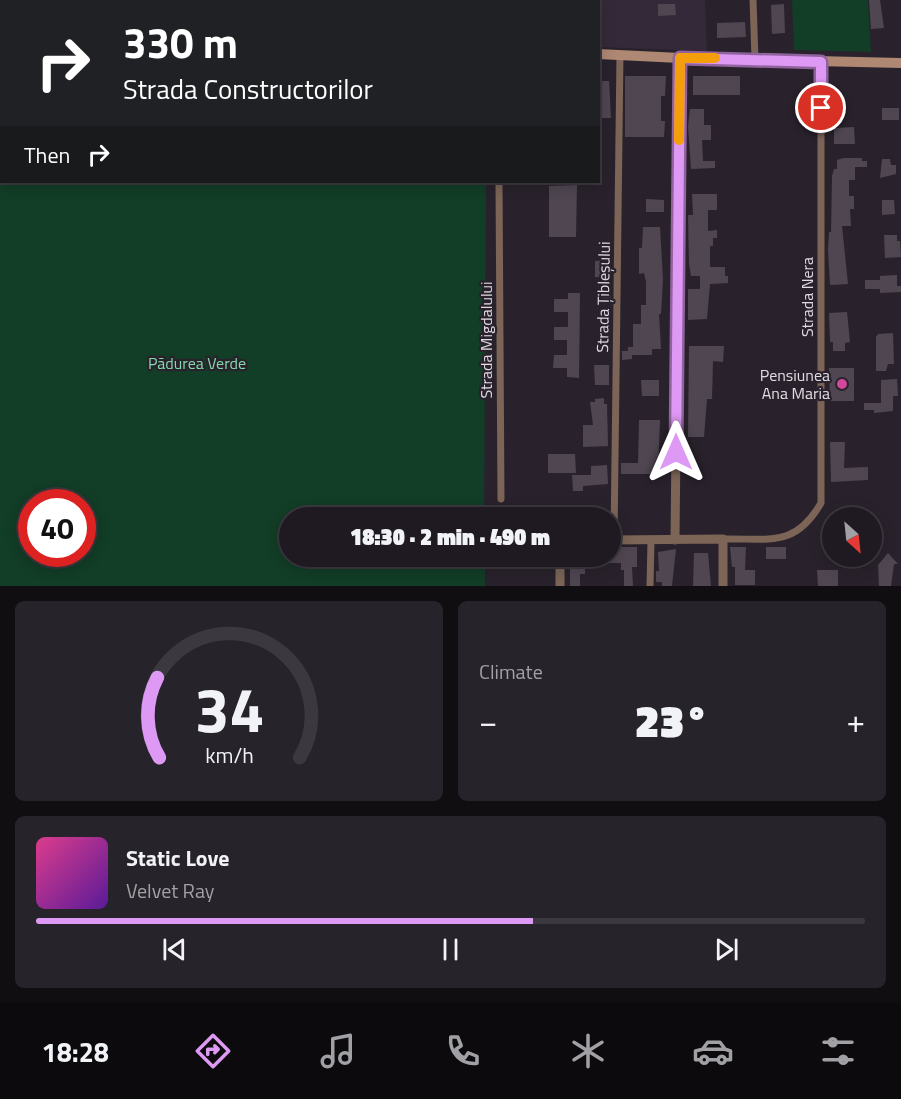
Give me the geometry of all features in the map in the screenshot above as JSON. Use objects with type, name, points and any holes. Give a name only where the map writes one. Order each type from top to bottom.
[{"type":"main road","points":[[600,54],[901,63]]},
{"type":"street","points":[[753,0],[755,59]]},
{"type":"street","name":"Strada Țibleșului","points":[[613,507],[620,54]]},
{"type":"street","points":[[675,540],[680,58]]},
{"type":"street","name":"Strada Nera","points":[[723,539],[786,537],[796,534],[805,526],[821,503],[821,62]]},
{"type":"street","name":"Strada Migdalului","points":[[499,183],[501,499]]},
{"type":"street","points":[[621,540],[723,539],[723,586]]},
{"type":"street","points":[[650,586],[651,540]]},
{"type":"street","points":[[560,567],[560,586]]},
{"type":"shaded area","points":[[600,0],[705,0],[707,51],[600,47]]},
{"type":"green space","points":[[792,0],[868,0],[871,52],[794,50]]},
{"type":"green space","name":"Pădurea Verde","points":[[0,183],[486,183],[484,507],[279,507],[279,567],[485,567],[485,586],[0,586]]},
{"type":"building","points":[[869,0],[880,0],[884,28],[871,29]]},
{"type":"building","points":[[658,4],[675,4],[676,15],[658,16]]},
{"type":"building","points":[[784,4],[785,33],[772,34],[771,5]]},
{"type":"building","points":[[745,22],[746,37],[717,38],[717,23]]},
{"type":"building","points":[[625,76],[666,76],[665,96],[661,96],[661,121],[665,121],[664,137],[625,137]]},
{"type":"building","points":[[693,76],[740,76],[740,95],[693,95]]},
{"type":"building","points":[[600,81],[609,81],[611,118],[600,118]]},
{"type":"building","points":[[882,108],[899,108],[899,120],[882,120]]},
{"type":"building","points":[[690,109],[704,109],[704,125],[711,125],[711,140],[702,140],[703,161],[715,161],[715,168],[691,169],[688,126]]},
{"type":"building","points":[[854,127],[855,144],[834,144],[834,128]]},
{"type":"building","points":[[862,158],[862,161],[867,161],[867,167],[855,167],[855,180],[849,180],[849,196],[854,196],[854,209],[850,209],[851,226],[842,226],[848,284],[830,285],[828,250],[829,232],[831,232],[832,176],[834,169],[837,169],[837,160]]},
{"type":"building","points":[[882,159],[890,159],[891,165],[896,165],[896,174],[880,178]]},
{"type":"building","points":[[577,185],[576,237],[549,237],[549,186]]},
{"type":"building","points":[[692,194],[717,194],[717,210],[708,210],[708,231],[717,230],[717,238],[713,238],[713,246],[710,246],[710,267],[725,267],[728,283],[710,284],[707,319],[688,320],[688,289],[700,289],[700,276],[691,276],[689,264],[688,215],[693,215]]},
{"type":"building","points":[[646,199],[664,200],[664,212],[646,212]]},
{"type":"building","points":[[882,200],[894,200],[895,214],[882,215]]},
{"type":"building","points":[[643,227],[660,227],[663,279],[661,314],[659,314],[661,349],[652,349],[652,355],[632,355],[632,359],[622,360],[622,351],[628,351],[628,347],[633,347],[633,324],[641,324],[641,305],[646,305],[644,273],[639,274],[639,248],[642,248]]},
{"type":"building","points":[[884,235],[897,235],[897,241],[900,241],[901,257],[885,258]]},
{"type":"building","points":[[610,260],[610,277],[595,277],[595,261]]},
{"type":"building","points":[[897,275],[897,286],[901,286],[901,292],[880,293],[880,289],[865,289],[865,280],[880,280],[880,276]]},
{"type":"building","points":[[598,289],[611,289],[611,303],[598,304]]},
{"type":"building","points":[[568,293],[580,293],[579,378],[567,377],[567,368],[553,368],[554,355],[567,355],[567,340],[554,340],[554,327],[568,327],[568,312],[554,312],[554,299],[568,299]]},
{"type":"building","points":[[847,312],[850,342],[845,343],[845,351],[833,351],[833,342],[830,342],[829,313]]},
{"type":"building","points":[[893,333],[894,364],[888,364],[886,371],[876,371],[876,337],[878,334]]},
{"type":"building","points":[[689,346],[724,346],[723,362],[713,361],[712,399],[707,399],[704,437],[688,437]]},
{"type":"building","points":[[594,365],[609,365],[609,385],[595,385]]},
{"type":"building","name":"Pensiunea Ana Maria","points":[[829,368],[854,368],[854,401],[830,401]]},
{"type":"building","points":[[897,379],[898,396],[893,396],[893,411],[874,413],[874,410],[864,410],[864,403],[881,403],[881,380]]},
{"type":"building","points":[[641,380],[659,380],[659,396],[642,396]]},
{"type":"building","points":[[604,398],[604,404],[607,404],[608,446],[583,447],[583,425],[593,425],[590,402]]},
{"type":"building","points":[[639,420],[660,420],[658,474],[621,474],[621,463],[638,463]]},
{"type":"building","points":[[830,442],[845,442],[844,468],[868,467],[868,480],[831,482]]},
{"type":"building","points":[[548,454],[575,454],[576,473],[548,473]]},
{"type":"building","points":[[607,465],[608,484],[583,486],[583,491],[573,491],[572,475],[591,475],[591,466]]},
{"type":"building","points":[[621,547],[637,547],[637,567],[632,567],[633,586],[624,586],[624,570],[621,570]]},
{"type":"building","points":[[730,547],[746,547],[745,570],[755,570],[755,585],[735,585],[735,567],[732,567]]},
{"type":"building","points":[[766,547],[786,547],[786,559],[766,559]]},
{"type":"building","points":[[676,549],[672,586],[662,586],[662,582],[656,582],[656,571],[659,571],[658,552]]},
{"type":"building","points":[[694,553],[708,553],[711,586],[693,586]]},
{"type":"building","points":[[888,553],[898,564],[894,564],[891,586],[879,586],[878,567],[882,567],[882,560]]},
{"type":"building","points":[[570,567],[585,567],[585,574],[580,574],[580,586],[570,586]]},
{"type":"building","points":[[817,570],[838,570],[838,586],[818,586]]},
{"type":"slow traffic","points":[[679,140],[680,58],[715,58]]},
{"type":"place","name":"Pensiunea Ana Maria","points":[[842,384]]},
{"type":"route","points":[[676,452],[680,58],[821,62],[821,108]]}]
